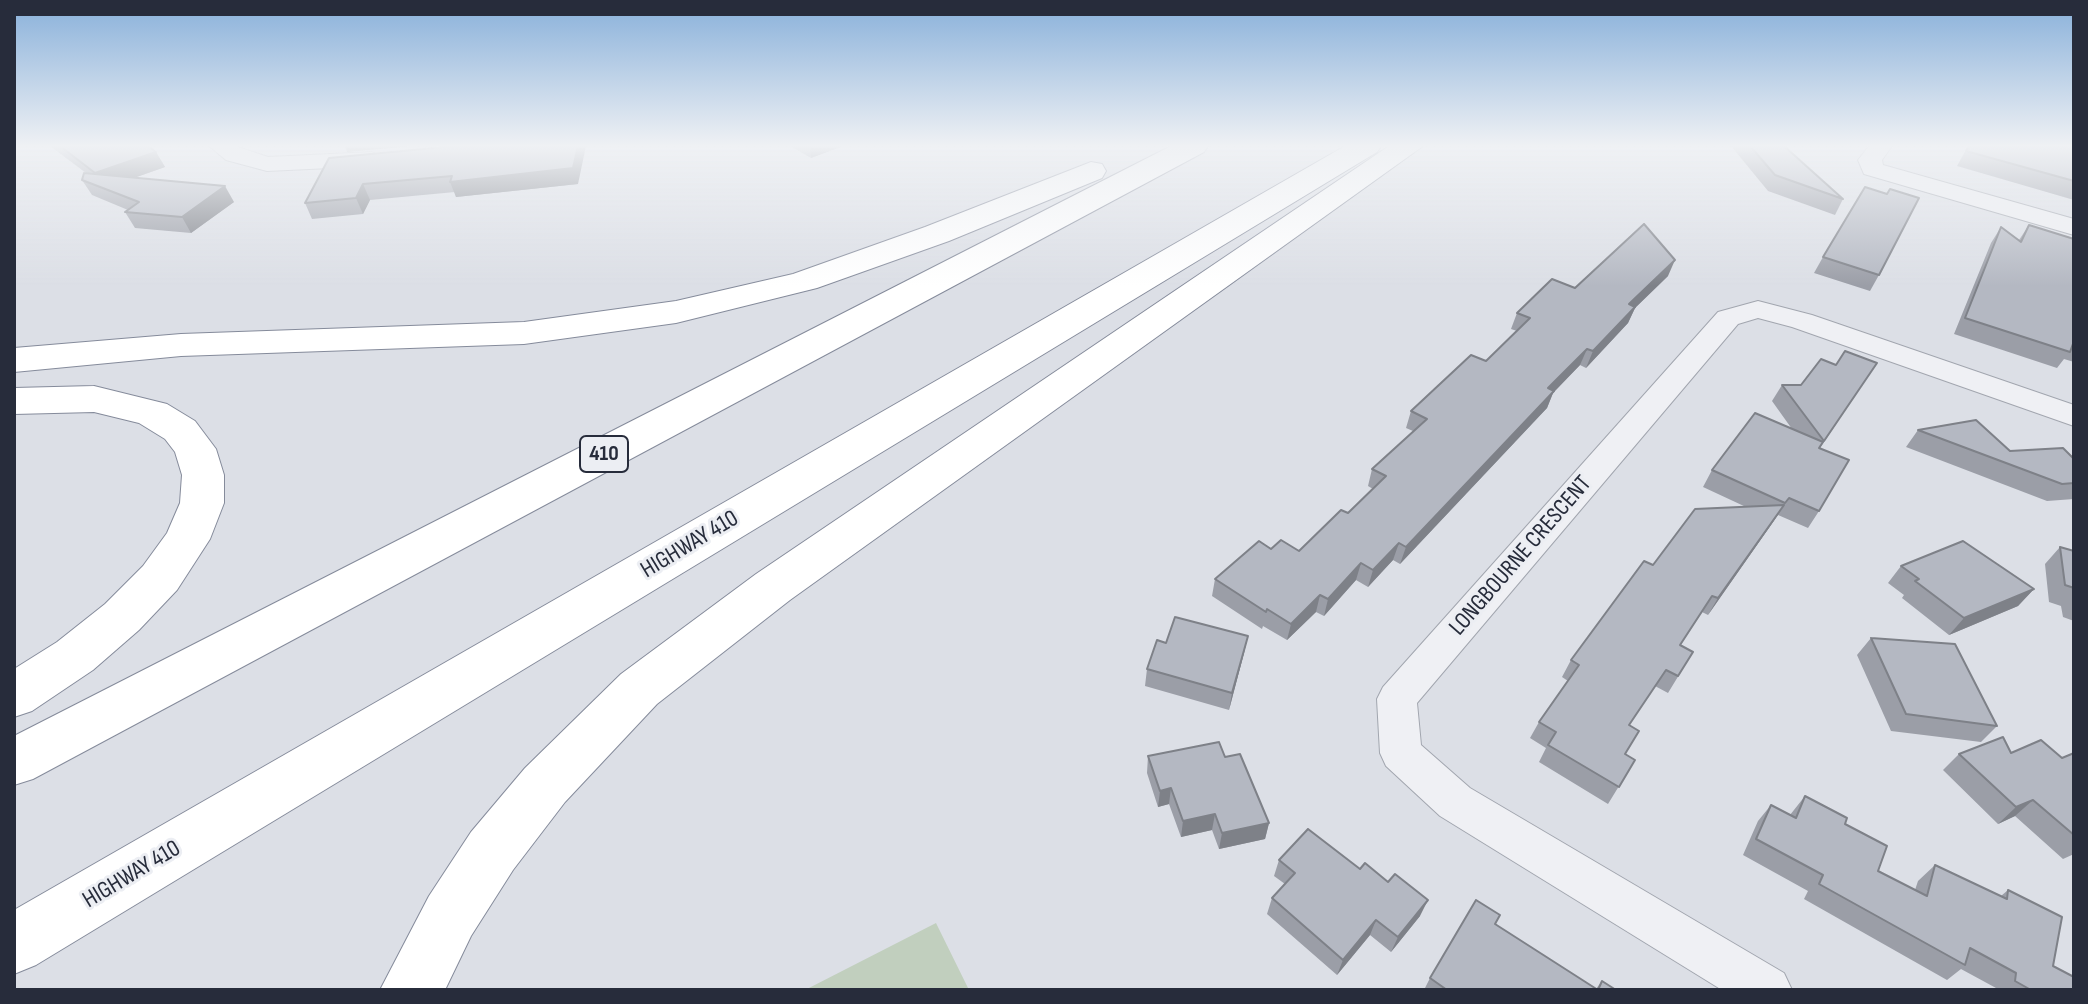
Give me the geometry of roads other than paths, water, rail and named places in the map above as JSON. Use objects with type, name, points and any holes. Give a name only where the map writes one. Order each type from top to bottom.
[{"type":"highway","points":[[14,360],[137,347],[524,333],[691,309],[736,300],[849,265],[937,234],[1038,193]]},
{"type":"highway","name":"410","points":[[14,762],[1103,193]]},
{"type":"highway","name":"HIGHWAY 410","points":[[14,944],[1287,193]]},
{"type":"highway","points":[[412,990],[450,916],[492,851],[545,785],[639,689],[786,578],[1341,193]]},
{"type":"highway","points":[[14,401],[94,399],[153,413],[180,430],[195,449],[203,475],[202,503],[187,539],[160,578],[122,617],[75,656],[14,696]]},
{"type":"street","points":[[1955,193],[2074,227]]},
{"type":"street","name":"LONGBOURNE CRESCENT","points":[[1767,990],[1455,802],[1401,753],[1397,699],[1728,318],[1758,309],[2074,416]]}]
